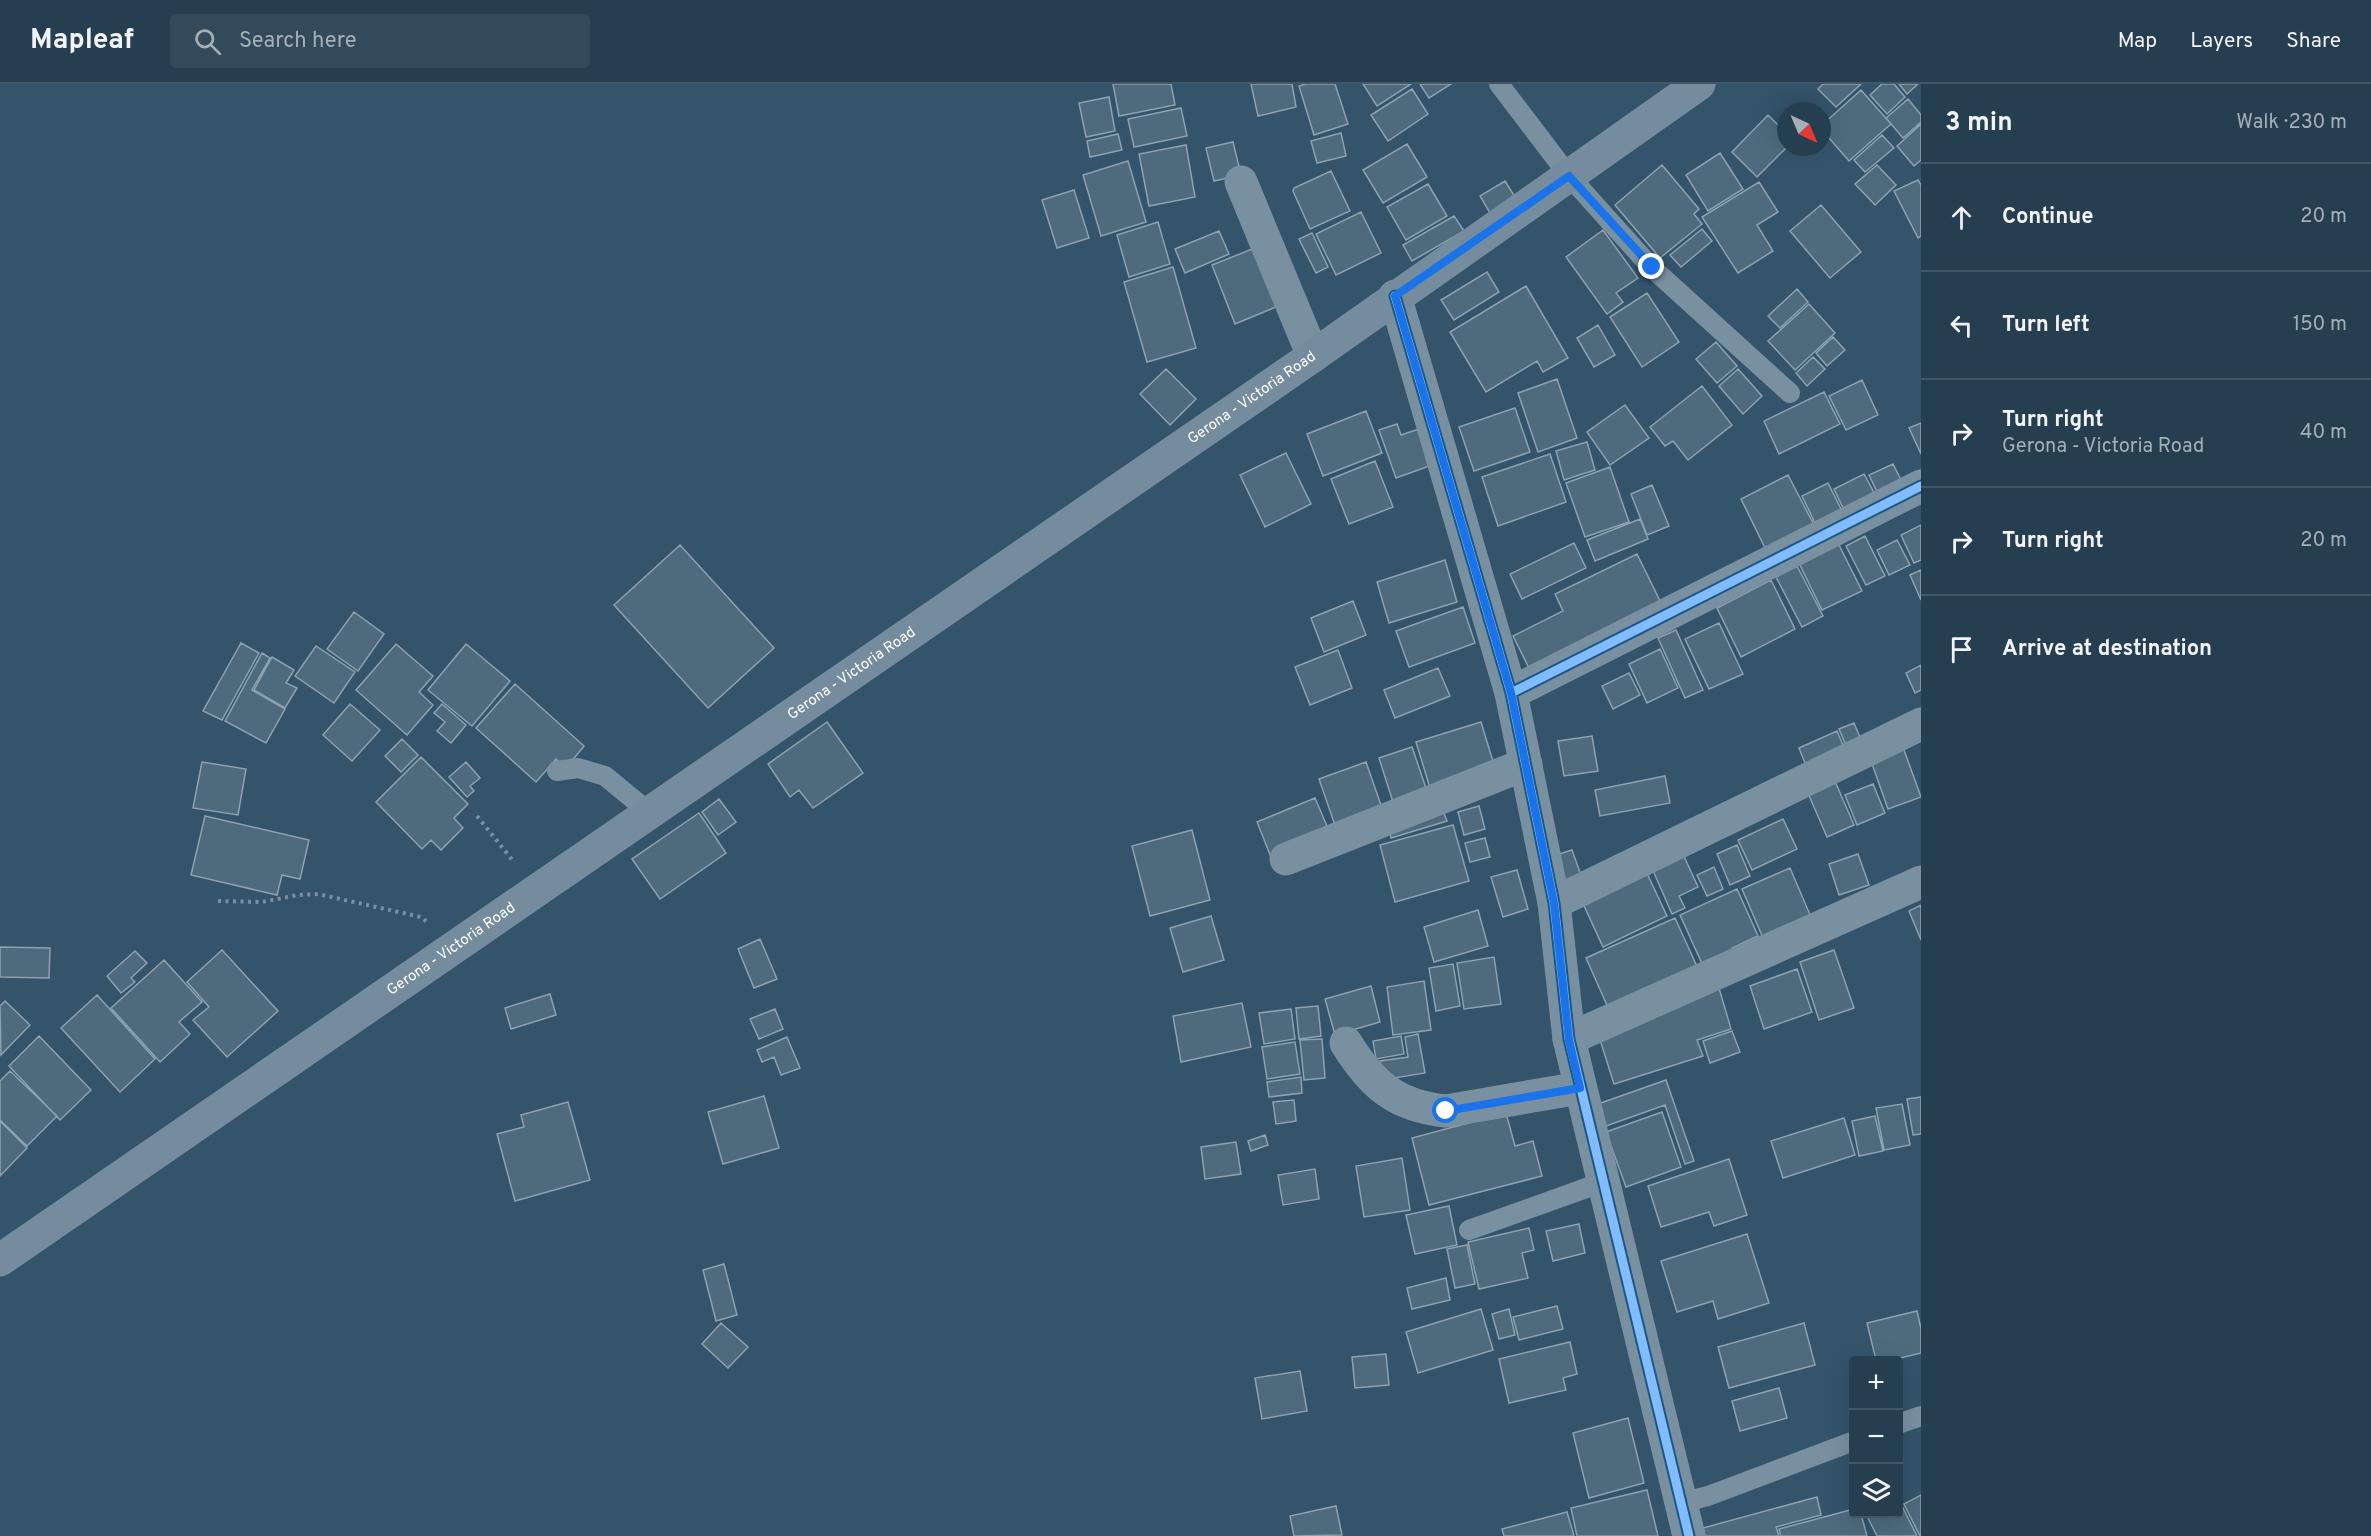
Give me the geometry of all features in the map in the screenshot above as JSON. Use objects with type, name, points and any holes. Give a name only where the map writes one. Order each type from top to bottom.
[{"type":"main road","name":"Gerona - Victoria Road","points":[[0,1260],[1313,356],[1395,296],[1699,84]]},
{"type":"street","points":[[1241,182],[1313,356]]},
{"type":"street","points":[[1395,296],[1511,693],[1554,903],[1569,1040],[1689,1536]]},
{"type":"street","points":[[1511,693],[1921,486]]},
{"type":"street","points":[[1554,903],[1921,724]]},
{"type":"street","points":[[1286,860],[1527,764]]},
{"type":"street","points":[[1569,1040],[1921,882]]},
{"type":"street","points":[[1346,1043],[1372,1080],[1401,1100],[1427,1109],[1446,1111],[1580,1088]]},
{"type":"lane","points":[[1499,84],[1569,176],[1652,267],[1790,393]]},
{"type":"lane","points":[[556,771],[578,768],[605,776],[650,813]]},
{"type":"lane","points":[[1469,1230],[1603,1182]]},
{"type":"lane","points":[[1903,1423],[1921,1416]]},
{"type":"lane","points":[[1680,1503],[1708,1496],[1849,1443]]},
{"type":"path","points":[[477,816],[537,890]]},
{"type":"path","points":[[218,901],[262,902],[298,895],[318,894],[421,917],[433,927],[450,950]]},
{"type":"building","points":[[1113,84],[1171,84],[1175,105],[1119,116]]},
{"type":"building","points":[[1251,84],[1292,84],[1296,107],[1258,116]]},
{"type":"building","points":[[1335,84],[1348,124],[1314,135],[1299,86]]},
{"type":"building","points":[[1363,84],[1411,84],[1377,106]]},
{"type":"building","points":[[1420,84],[1451,84],[1429,98]]},
{"type":"building","points":[[1823,84],[1861,84],[1836,107],[1818,89]]},
{"type":"building","points":[[1882,84],[1894,84],[1905,97],[1887,114],[1870,95]]},
{"type":"building","points":[[1899,84],[1918,84],[1907,94]]},
{"type":"building","points":[[1412,89],[1428,114],[1388,141],[1371,115]]},
{"type":"building","points":[[1861,90],[1891,124],[1849,161],[1831,140],[1831,117]]},
{"type":"building","points":[[1109,97],[1115,131],[1086,137],[1079,103]]},
{"type":"building","points":[[1908,99],[1921,115],[1921,122],[1903,138],[1886,118]]},
{"type":"building","points":[[1181,108],[1187,136],[1134,147],[1128,119]]},
{"type":"building","points":[[1768,115],[1777,124],[1778,156],[1757,177],[1732,152]]},
{"type":"building","points":[[1921,124],[1921,160],[1914,166],[1897,146]]},
{"type":"building","points":[[1341,133],[1346,156],[1317,163],[1311,141]]},
{"type":"building","points":[[1118,134],[1122,150],[1090,157],[1087,141]]},
{"type":"building","points":[[1882,135],[1894,148],[1865,172],[1854,160]]},
{"type":"building","points":[[1233,142],[1241,175],[1214,181],[1206,148]]},
{"type":"building","points":[[1407,144],[1427,177],[1383,203],[1363,170]]},
{"type":"building","points":[[1186,145],[1195,197],[1149,206],[1139,154]]},
{"type":"building","points":[[1720,153],[1743,189],[1708,211],[1686,175]]},
{"type":"building","points":[[1128,161],[1146,222],[1101,236],[1083,175]]},
{"type":"building","points":[[1662,165],[1699,209],[1694,214],[1702,224],[1660,258],[1615,205]]},
{"type":"building","points":[[1877,165],[1896,185],[1875,205],[1855,184]]},
{"type":"building","points":[[1331,171],[1350,211],[1310,229],[1293,191],[1294,188]]},
{"type":"building","points":[[1918,180],[1921,185],[1921,236],[1918,238],[1894,191]]},
{"type":"building","points":[[1505,181],[1515,197],[1490,213],[1480,196]]},
{"type":"building","points":[[1759,182],[1778,212],[1757,225],[1773,251],[1738,273],[1702,217]]},
{"type":"building","points":[[1428,184],[1447,216],[1406,240],[1387,207]]},
{"type":"building","points":[[1074,190],[1089,238],[1057,248],[1042,200]]},
{"type":"building","points":[[1821,205],[1861,252],[1830,278],[1790,231]]},
{"type":"building","points":[[1361,212],[1381,253],[1336,275],[1316,234]]},
{"type":"building","points":[[1454,216],[1464,231],[1412,261],[1403,245]]},
{"type":"building","points":[[1158,222],[1170,264],[1129,277],[1117,235]]},
{"type":"building","points":[[1702,229],[1712,241],[1681,267],[1670,255]]},
{"type":"building","points":[[1603,230],[1638,278],[1616,293],[1623,302],[1607,314],[1566,257]]},
{"type":"building","points":[[1219,231],[1229,254],[1185,273],[1175,249]]},
{"type":"building","points":[[1312,233],[1328,267],[1316,273],[1299,239]]},
{"type":"building","points":[[1260,246],[1283,304],[1235,324],[1212,265]]},
{"type":"building","points":[[1173,267],[1196,348],[1147,362],[1124,282]]},
{"type":"building","points":[[1487,272],[1499,292],[1454,320],[1441,300]]},
{"type":"building","points":[[1526,286],[1568,358],[1543,372],[1537,361],[1486,392],[1450,332]]},
{"type":"building","points":[[1797,289],[1808,302],[1780,328],[1768,316]]},
{"type":"building","points":[[1647,293],[1679,342],[1642,367],[1610,317]]},
{"type":"building","points":[[1809,304],[1835,333],[1795,370],[1768,341]]},
{"type":"building","points":[[1598,325],[1615,355],[1594,367],[1577,338]]},
{"type":"building","points":[[1833,337],[1845,350],[1827,366],[1816,353]]},
{"type":"building","points":[[1716,342],[1737,366],[1717,383],[1696,359]]},
{"type":"building","points":[[1813,357],[1825,369],[1807,386],[1796,373]]},
{"type":"building","points":[[1166,369],[1196,399],[1170,425],[1140,394]]},
{"type":"building","points":[[1738,369],[1762,396],[1743,414],[1719,386]]},
{"type":"building","points":[[1557,379],[1577,438],[1538,452],[1518,393]]},
{"type":"building","points":[[1862,380],[1878,415],[1846,430],[1829,396]]},
{"type":"building","points":[[1702,386],[1732,425],[1688,460],[1673,441],[1665,446],[1650,427]]},
{"type":"building","points":[[1824,392],[1840,424],[1779,454],[1764,421]]},
{"type":"building","points":[[1625,405],[1649,438],[1610,465],[1587,432]]},
{"type":"building","points":[[1515,408],[1530,452],[1474,471],[1459,427]]},
{"type":"building","points":[[1366,411],[1382,453],[1323,476],[1307,434]]},
{"type":"building","points":[[1921,423],[1921,454],[1909,428]]},
{"type":"building","points":[[1397,424],[1401,435],[1419,429],[1432,465],[1396,478],[1379,430]]},
{"type":"building","points":[[1587,442],[1595,470],[1564,480],[1556,451]]},
{"type":"building","points":[[1286,453],[1311,504],[1265,527],[1240,475]]},
{"type":"building","points":[[1550,454],[1566,502],[1498,526],[1482,477]]},
{"type":"building","points":[[1375,461],[1393,507],[1349,524],[1331,479]]},
{"type":"building","points":[[1893,464],[1903,484],[1879,496],[1869,475]]},
{"type":"building","points":[[1610,467],[1629,522],[1585,537],[1566,483]]},
{"type":"building","points":[[1864,474],[1878,500],[1847,516],[1834,489]]},
{"type":"building","points":[[1788,475],[1815,527],[1767,552],[1741,499]]},
{"type":"building","points":[[1828,483],[1841,509],[1815,523],[1802,496]]},
{"type":"building","points":[[1652,485],[1669,526],[1647,535],[1631,494]]},
{"type":"building","points":[[1640,519],[1648,539],[1595,561],[1587,540]]},
{"type":"building","points":[[1921,525],[1921,560],[1914,563],[1901,535]]},
{"type":"building","points":[[1865,536],[1885,576],[1866,585],[1846,546]]},
{"type":"building","points":[[1897,540],[1910,565],[1889,575],[1877,550]]},
{"type":"building","points":[[1837,541],[1862,591],[1822,610],[1798,561]]},
{"type":"building","points":[[1574,543],[1586,568],[1522,599],[1510,574]]},
{"type":"building","points":[[680,545],[774,648],[708,708],[614,605]]},
{"type":"building","points":[[1637,554],[1663,607],[1531,672],[1513,636],[1563,611],[1555,594]]},
{"type":"building","points":[[1445,560],[1457,602],[1389,623],[1377,582]]},
{"type":"building","points":[[1797,566],[1823,616],[1802,627],[1776,577]]},
{"type":"building","points":[[1921,570],[1921,600],[1910,575]]},
{"type":"building","points":[[1771,580],[1795,629],[1741,657],[1717,608]]},
{"type":"building","points":[[1353,601],[1366,635],[1324,652],[1311,618]]},
{"type":"building","points":[[1463,607],[1475,643],[1409,667],[1396,631]]},
{"type":"building","points":[[354,612],[384,634],[358,671],[327,649]]},
{"type":"building","points":[[1719,623],[1743,674],[1709,689],[1685,639]]},
{"type":"building","points":[[1676,630],[1703,690],[1685,698],[1658,638]]},
{"type":"building","points":[[241,643],[259,653],[222,720],[203,711]]},
{"type":"building","points":[[396,644],[433,676],[419,692],[433,705],[407,735],[356,690]]},
{"type":"building","points":[[466,644],[510,681],[472,726],[428,690]]},
{"type":"building","points":[[316,646],[355,672],[334,703],[295,676]]},
{"type":"building","points":[[1660,649],[1678,688],[1647,703],[1629,664]]},
{"type":"building","points":[[1338,650],[1352,688],[1310,705],[1295,667]]},
{"type":"building","points":[[262,653],[270,658],[252,690],[285,709],[266,743],[225,721]]},
{"type":"building","points":[[272,657],[294,670],[286,683],[297,688],[285,708],[254,690]]},
{"type":"building","points":[[1921,665],[1921,690],[1915,693],[1906,673]]},
{"type":"building","points":[[1438,668],[1450,696],[1395,718],[1384,690]]},
{"type":"building","points":[[1629,673],[1640,695],[1613,709],[1602,686]]},
{"type":"building","points":[[515,684],[584,746],[566,768],[556,759],[536,782],[476,728]]},
{"type":"building","points":[[350,704],[380,730],[352,761],[323,735]]},
{"type":"building","points":[[442,704],[466,725],[451,743],[437,731],[445,722],[434,713]]},
{"type":"building","points":[[827,722],[863,773],[813,808],[799,790],[790,797],[768,764]]},
{"type":"building","points":[[1481,722],[1495,768],[1430,788],[1416,742]]},
{"type":"building","points":[[1854,723],[1865,749],[1850,755],[1839,729]]},
{"type":"building","points":[[1837,731],[1848,757],[1809,773],[1799,748]]},
{"type":"building","points":[[1592,736],[1598,771],[1564,776],[1558,741]]},
{"type":"building","points":[[402,739],[418,755],[401,772],[385,756]]},
{"type":"building","points":[[1412,747],[1427,791],[1393,802],[1379,758]]},
{"type":"building","points":[[1904,750],[1921,797],[1888,809],[1871,761]]},
{"type":"building","points":[[421,757],[468,804],[454,818],[463,828],[441,850],[431,840],[422,849],[376,802]]},
{"type":"building","points":[[202,762],[246,769],[238,815],[193,808]]},
{"type":"building","points":[[466,762],[480,778],[470,786],[474,791],[467,797],[449,777]]},
{"type":"building","points":[[1366,762],[1383,811],[1336,828],[1319,779]]},
{"type":"building","points":[[1665,776],[1670,803],[1600,816],[1595,790]]},
{"type":"building","points":[[1834,779],[1854,825],[1827,837],[1807,791]]},
{"type":"building","points":[[1873,784],[1885,813],[1857,825],[1845,795]]},
{"type":"building","points":[[1315,798],[1330,833],[1271,857],[1257,822]]},
{"type":"building","points":[[719,799],[736,822],[718,835],[702,812]]},
{"type":"building","points":[[1479,806],[1485,829],[1464,835],[1458,812]]},
{"type":"building","points":[[1442,808],[1447,821],[1391,838],[1388,824]]},
{"type":"building","points":[[699,813],[726,853],[660,899],[632,859]]},
{"type":"building","points":[[205,816],[309,840],[300,879],[282,875],[277,895],[191,875]]},
{"type":"building","points":[[1783,819],[1797,849],[1752,870],[1738,840]]},
{"type":"building","points":[[1453,825],[1469,881],[1395,902],[1380,845]]},
{"type":"building","points":[[1192,830],[1210,900],[1150,916],[1132,846]]},
{"type":"building","points":[[1485,838],[1490,857],[1470,862],[1465,843]]},
{"type":"building","points":[[1737,845],[1750,876],[1730,885],[1717,854]]},
{"type":"building","points":[[1572,850],[1582,878],[1560,886],[1550,857]]},
{"type":"building","points":[[1682,852],[1698,887],[1679,896],[1685,908],[1672,914],[1651,866]]},
{"type":"building","points":[[1858,854],[1869,885],[1839,895],[1829,864]]},
{"type":"building","points":[[1644,867],[1667,916],[1603,947],[1580,897]]},
{"type":"building","points":[[1714,867],[1723,889],[1707,896],[1697,875]]},
{"type":"building","points":[[1790,868],[1811,917],[1763,938],[1742,889]]},
{"type":"building","points":[[1517,870],[1528,909],[1503,917],[1491,877]]},
{"type":"building","points":[[1737,889],[1758,936],[1732,948],[1735,954],[1704,968],[1680,915]]},
{"type":"building","points":[[1921,905],[1921,940],[1909,911]]},
{"type":"building","points":[[1478,910],[1488,946],[1434,962],[1424,927]]},
{"type":"building","points":[[1211,916],[1224,960],[1183,972],[1170,928]]},
{"type":"building","points":[[1675,918],[1699,971],[1610,1012],[1586,958]]},
{"type":"building","points":[[760,939],[777,979],[754,988],[738,949]]},
{"type":"building","points":[[0,947],[50,948],[49,978],[0,977]]},
{"type":"building","points":[[222,950],[278,1011],[227,1057],[193,1020],[209,1007],[187,982]]},
{"type":"building","points":[[1834,950],[1854,1008],[1819,1020],[1800,962]]},
{"type":"building","points":[[135,951],[147,963],[131,978],[135,982],[121,993],[107,976]]},
{"type":"building","points":[[1494,957],[1501,1004],[1464,1009],[1457,963]]},
{"type":"building","points":[[164,960],[202,1002],[179,1022],[190,1034],[160,1062],[111,1008]]},
{"type":"building","points":[[1453,964],[1460,1006],[1436,1011],[1429,968]]},
{"type":"building","points":[[1797,969],[1812,1012],[1764,1029],[1750,986]]},
{"type":"building","points":[[1424,981],[1431,1030],[1393,1035],[1387,987]]},
{"type":"building","points":[[1371,986],[1380,1022],[1335,1035],[1325,999]]},
{"type":"building","points":[[1719,988],[1731,1029],[1697,1040],[1703,1056],[1614,1084],[1596,1027]]},
{"type":"building","points":[[550,994],[556,1015],[511,1029],[505,1008]]},
{"type":"building","points":[[97,995],[155,1059],[120,1092],[61,1028]]},
{"type":"building","points":[[5,1001],[30,1025],[1,1055],[0,1006]]},
{"type":"building","points":[[1242,1003],[1251,1047],[1181,1062],[1173,1016]]},
{"type":"building","points":[[1318,1006],[1321,1036],[1299,1039],[1296,1008]]},
{"type":"building","points":[[775,1009],[783,1029],[759,1039],[750,1019]]},
{"type":"building","points":[[1291,1009],[1295,1039],[1264,1044],[1259,1013]]},
{"type":"building","points":[[1732,1031],[1740,1052],[1710,1063],[1703,1041]]},
{"type":"building","points":[[1418,1034],[1425,1073],[1382,1080],[1380,1061],[1408,1057],[1405,1037]]},
{"type":"building","points":[[39,1036],[91,1090],[60,1120],[9,1066]]},
{"type":"building","points":[[1401,1036],[1404,1054],[1376,1059],[1373,1041]]},
{"type":"building","points":[[787,1037],[800,1068],[781,1075],[774,1057],[762,1062],[757,1050]]},
{"type":"building","points":[[1322,1039],[1325,1078],[1304,1080],[1300,1040]]},
{"type":"building","points":[[1295,1042],[1300,1074],[1267,1079],[1262,1047]]},
{"type":"building","points":[[10,1071],[57,1116],[27,1146],[0,1120],[0,1081]]},
{"type":"building","points":[[1301,1077],[1302,1093],[1269,1097],[1267,1082]]},
{"type":"building","points":[[1666,1080],[1694,1161],[1685,1164],[1665,1105],[1606,1126],[1598,1104]]},
{"type":"building","points":[[764,1096],[779,1148],[723,1164],[708,1112]]},
{"type":"building","points":[[1921,1097],[1921,1134],[1913,1135],[1907,1099]]},
{"type":"building","points":[[1294,1100],[1296,1121],[1276,1124],[1273,1102]]},
{"type":"building","points":[[568,1102],[590,1180],[515,1201],[497,1134],[524,1127],[521,1115]]},
{"type":"building","points":[[1902,1104],[1910,1145],[1884,1150],[1876,1108]]},
{"type":"building","points":[[1662,1112],[1681,1167],[1626,1187],[1606,1132]]},
{"type":"building","points":[[1506,1113],[1515,1146],[1533,1141],[1542,1176],[1429,1205],[1412,1138]]},
{"type":"building","points":[[1875,1116],[1883,1151],[1859,1156],[1852,1121]]},
{"type":"building","points":[[1844,1118],[1855,1155],[1783,1178],[1771,1141]]},
{"type":"building","points":[[0,1121],[27,1148],[0,1176]]},
{"type":"building","points":[[1265,1135],[1268,1145],[1251,1151],[1248,1141]]},
{"type":"building","points":[[1236,1142],[1241,1174],[1205,1179],[1201,1147]]},
{"type":"building","points":[[1402,1158],[1410,1210],[1364,1217],[1356,1166]]},
{"type":"building","points":[[1729,1159],[1747,1215],[1714,1226],[1709,1212],[1661,1227],[1648,1186]]},
{"type":"building","points":[[1315,1169],[1319,1199],[1283,1205],[1278,1175]]},
{"type":"building","points":[[1449,1206],[1457,1245],[1415,1254],[1406,1215]]},
{"type":"building","points":[[1579,1224],[1585,1253],[1553,1261],[1546,1231]]},
{"type":"building","points":[[1529,1228],[1534,1250],[1522,1253],[1528,1278],[1479,1289],[1468,1242]]},
{"type":"building","points":[[1747,1234],[1769,1303],[1718,1319],[1713,1301],[1677,1312],[1661,1261]]},
{"type":"building","points":[[1467,1245],[1475,1284],[1455,1288],[1447,1249]]},
{"type":"building","points":[[724,1264],[737,1315],[716,1321],[703,1270]]},
{"type":"building","points":[[1446,1278],[1450,1300],[1412,1309],[1407,1288]]},
{"type":"building","points":[[1557,1306],[1563,1329],[1519,1340],[1513,1317]]},
{"type":"building","points":[[1481,1309],[1493,1350],[1418,1373],[1406,1332]]},
{"type":"building","points":[[1509,1309],[1515,1335],[1499,1339],[1492,1314]]},
{"type":"building","points":[[1917,1311],[1921,1329],[1921,1353],[1903,1357],[1875,1356],[1867,1323]]},
{"type":"building","points":[[721,1323],[748,1347],[728,1368],[702,1344]]},
{"type":"building","points":[[1804,1323],[1815,1365],[1729,1388],[1718,1347]]},
{"type":"building","points":[[1570,1342],[1577,1374],[1563,1378],[1566,1390],[1509,1403],[1499,1359]]},
{"type":"building","points":[[1386,1354],[1389,1385],[1355,1388],[1352,1357]]},
{"type":"building","points":[[1300,1371],[1307,1411],[1262,1419],[1255,1378]]},
{"type":"building","points":[[1779,1388],[1787,1418],[1740,1431],[1732,1401]]},
{"type":"building","points":[[1628,1418],[1644,1483],[1589,1498],[1573,1433]]},
{"type":"building","points":[[1647,1490],[1658,1536],[1577,1536],[1571,1508]]},
{"type":"building","points":[[1921,1495],[1921,1536],[1920,1536],[1904,1504]]},
{"type":"building","points":[[1817,1497],[1821,1515],[1776,1527],[1779,1536],[1705,1536],[1703,1528]]},
{"type":"building","points":[[1336,1506],[1342,1535],[1294,1536],[1290,1516]]},
{"type":"building","points":[[1903,1508],[1917,1536],[1877,1536],[1868,1518],[1903,1518]]},
{"type":"building","points":[[1849,1510],[1849,1518],[1862,1518],[1867,1536],[1781,1536],[1779,1529]]},
{"type":"building","points":[[1567,1512],[1574,1536],[1504,1536],[1502,1529]]},
{"type":"cycle path","points":[[1395,296],[1511,693],[1554,903],[1569,1039],[1689,1536]]},
{"type":"cycle path","points":[[1511,693],[1921,486]]},
{"type":"route","points":[[1446,1111],[1580,1088],[1569,1040],[1554,903],[1511,693],[1395,296],[1569,176],[1652,267]]}]
